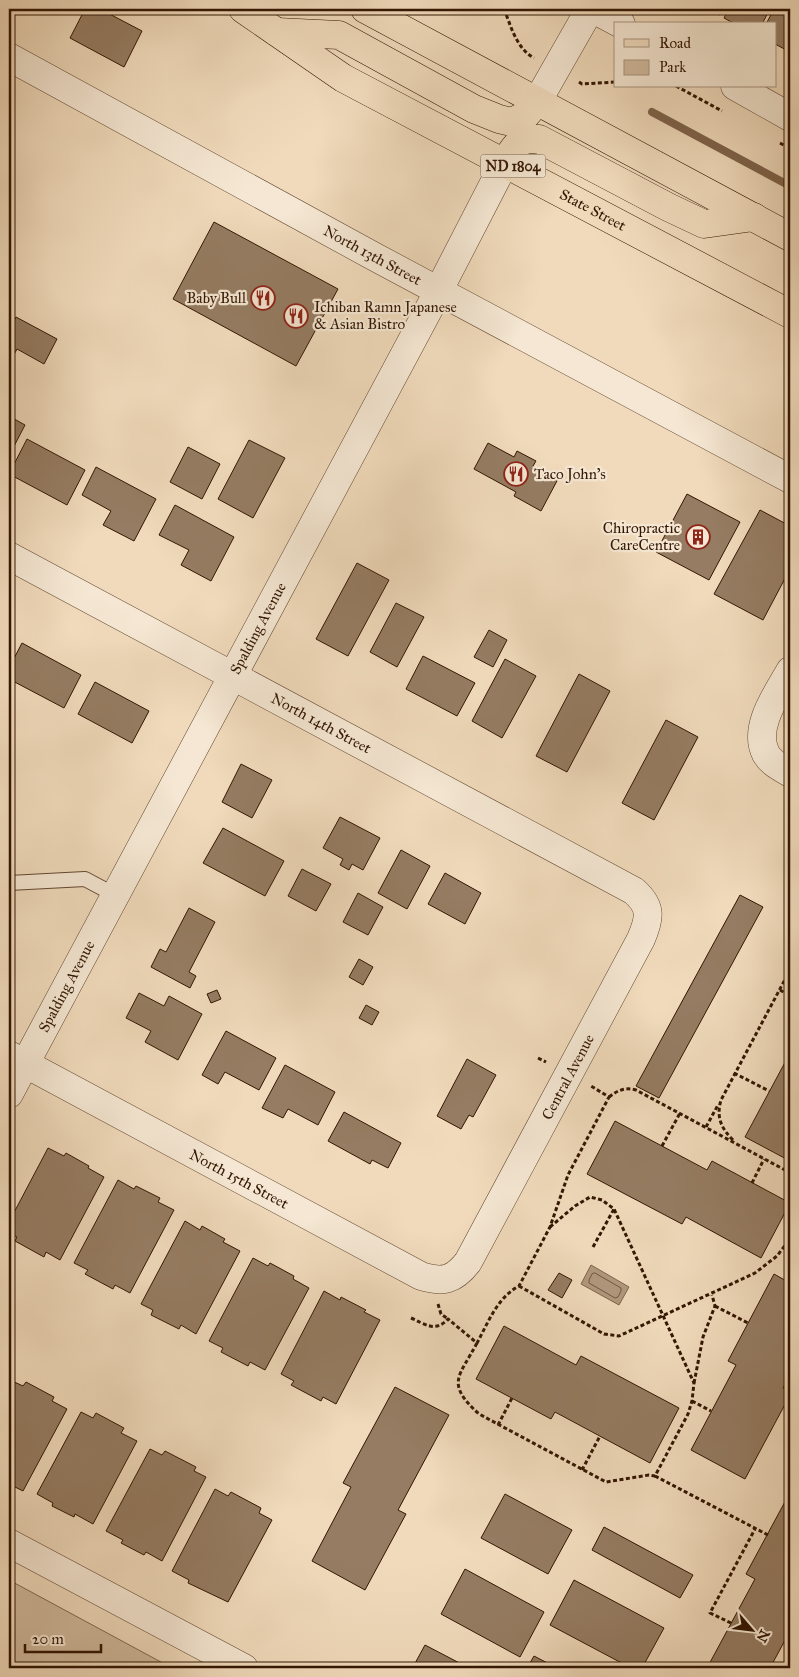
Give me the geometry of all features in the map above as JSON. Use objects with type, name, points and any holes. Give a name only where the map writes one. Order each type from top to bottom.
[{"type":"main road","name":"State Street","points":[[243,9],[343,78],[790,314]]},
{"type":"main road","points":[[365,9],[790,237]]},
{"type":"main road","points":[[277,32],[339,35],[474,109],[499,119],[512,122],[526,115],[537,102]]},
{"type":"main road","points":[[505,162],[518,143],[526,139],[539,139],[704,224],[754,217]]},
{"type":"street","points":[[537,102],[591,9],[616,22]]},
{"type":"street","name":"North 13th Street","points":[[9,57],[790,479]]},
{"type":"street","points":[[738,88],[790,117]]},
{"type":"street","name":"Spalding Avenue","points":[[9,1094],[17,1060],[115,894],[439,290],[505,162]]},
{"type":"street","name":"North 14th Street","points":[[9,556],[634,891]]},
{"type":"street","points":[[790,671],[766,716],[762,742],[766,754],[776,764],[790,773]]},
{"type":"street","name":"Central Avenue","points":[[468,1262],[642,939],[648,913],[644,900],[634,891]]},
{"type":"street","name":"North 15th Street","points":[[17,1060],[421,1276],[431,1280],[452,1278],[468,1262]]},
{"type":"street","points":[[9,1543],[244,1668]]},
{"type":"lane","points":[[9,883],[84,879],[115,894]]},
{"type":"path","points":[[706,1127],[790,970]]},
{"type":"path","points":[[780,990],[790,996]]},
{"type":"path","points":[[538,1058],[609,1096]]},
{"type":"path","points":[[734,1073],[769,1091]]},
{"type":"path","points":[[768,1535],[655,1476],[649,1475],[606,1482],[479,1414],[460,1393],[457,1386],[458,1378],[498,1304],[511,1290],[519,1286],[550,1227],[568,1175],[609,1096],[629,1088],[636,1090],[790,1174]]},
{"type":"path","points":[[721,1100],[719,1114],[722,1127],[737,1144]]},
{"type":"path","points":[[662,1146],[680,1113]]},
{"type":"path","points":[[752,1183],[764,1159]]},
{"type":"path","points":[[550,1227],[574,1206],[590,1197],[602,1200],[614,1209],[665,1316],[694,1383]]},
{"type":"path","points":[[592,1247],[614,1209]]},
{"type":"path","points":[[519,1286],[604,1334],[624,1335],[747,1278],[777,1256],[790,1239]]},
{"type":"path","points":[[655,1476],[688,1414],[703,1337],[715,1306],[712,1295]]},
{"type":"path","points":[[715,1306],[748,1323]]},
{"type":"path","points":[[411,1318],[428,1326],[436,1327],[448,1319],[477,1343]]},
{"type":"path","points":[[498,1425],[512,1398]]},
{"type":"path","points":[[692,1401],[711,1411]]},
{"type":"path","points":[[582,1470],[600,1436]]},
{"type":"path","points":[[731,1623],[710,1613],[755,1529]]},
{"type":"green space","points":[[9,1580],[172,1668],[9,1668]]},
{"type":"water","points":[[591,1265],[629,1287],[619,1305],[581,1284]]},
{"type":"building","points":[[85,9],[100,9],[142,31],[124,67],[70,38]]},
{"type":"building","points":[[708,9],[724,9],[720,15]]},
{"type":"building","points":[[729,9],[770,9],[763,22],[731,22],[724,18]]},
{"type":"building","points":[[774,9],[790,9],[790,52],[776,45],[776,22],[767,22]]},
{"type":"building","points":[[214,222],[338,289],[296,366],[173,299]]},
{"type":"building","points":[[16,317],[57,339],[44,364],[17,349],[9,364],[9,330]]},
{"type":"building","points":[[9,416],[25,425],[9,456]]},
{"type":"building","points":[[27,439],[85,470],[67,505],[9,474]]},
{"type":"building","points":[[249,440],[285,458],[253,518],[218,499]]},
{"type":"building","name":"Taco John's","points":[[488,443],[514,457],[517,451],[536,461],[533,466],[558,479],[541,511],[514,496],[516,492],[474,469]]},
{"type":"building","points":[[188,447],[220,464],[202,499],[170,482]]},
{"type":"building","points":[[96,467],[156,499],[134,541],[103,525],[111,511],[82,495]]},
{"type":"building","name":"Chiropractic CareCentre","points":[[687,494],[740,522],[709,580],[656,552]]},
{"type":"building","points":[[175,505],[234,537],[211,581],[181,565],[189,550],[159,535]]},
{"type":"building","points":[[760,510],[790,526],[790,569],[763,620],[714,594]]},
{"type":"building","points":[[357,563],[389,580],[348,656],[316,639]]},
{"type":"building","points":[[396,603],[424,617],[397,667],[370,652]]},
{"type":"building","points":[[489,630],[507,640],[493,667],[474,657]]},
{"type":"building","points":[[22,643],[81,675],[64,708],[9,679],[9,668]]},
{"type":"building","points":[[423,656],[475,683],[457,716],[406,689]]},
{"type":"building","points":[[505,659],[536,676],[502,738],[472,721]]},
{"type":"building","points":[[579,674],[610,691],[567,772],[536,756]]},
{"type":"building","points":[[95,682],[149,711],[132,743],[78,714]]},
{"type":"building","points":[[666,720],[698,737],[654,820],[622,803]]},
{"type":"building","points":[[241,764],[272,780],[252,818],[222,802]]},
{"type":"building","points":[[340,817],[380,838],[363,870],[352,864],[349,870],[340,865],[343,859],[323,848]]},
{"type":"building","points":[[223,828],[284,861],[265,896],[203,863]]},
{"type":"building","points":[[401,850],[430,866],[407,909],[378,893]]},
{"type":"building","points":[[302,869],[331,884],[316,911],[288,896]]},
{"type":"building","points":[[445,873],[481,893],[465,924],[428,904]]},
{"type":"building","points":[[358,893],[383,907],[368,935],[343,922]]},
{"type":"building","points":[[740,895],[763,907],[659,1098],[636,1086]]},
{"type":"building","points":[[189,908],[215,922],[189,972],[196,976],[190,988],[151,967],[160,949],[166,952]]},
{"type":"building","points":[[359,959],[373,967],[363,985],[349,977]]},
{"type":"building","points":[[217,990],[221,999],[211,1003],[207,994]]},
{"type":"building","points":[[139,993],[164,1006],[169,996],[202,1014],[178,1060],[145,1042],[151,1031],[126,1018]]},
{"type":"building","points":[[366,1005],[379,1012],[372,1025],[359,1018]]},
{"type":"building","points":[[226,1031],[276,1058],[259,1090],[225,1072],[218,1084],[202,1075]]},
{"type":"building","points":[[790,1053],[790,1161],[745,1137]]},
{"type":"building","points":[[467,1059],[496,1075],[473,1117],[469,1115],[461,1129],[437,1116]]},
{"type":"building","points":[[285,1065],[335,1092],[318,1125],[288,1109],[283,1118],[262,1108]]},
{"type":"building","points":[[344,1112],[401,1143],[388,1168],[372,1160],[370,1164],[328,1141]]},
{"type":"building","points":[[615,1121],[707,1170],[712,1161],[790,1203],[761,1258],[686,1217],[682,1224],[587,1174]]},
{"type":"building","points":[[48,1148],[64,1156],[66,1153],[104,1177],[60,1260],[46,1252],[44,1257],[15,1241],[17,1237],[9,1233],[9,1222]]},
{"type":"building","points":[[118,1180],[134,1189],[136,1186],[160,1198],[158,1202],[174,1210],[130,1293],[115,1285],[113,1289],[85,1274],[88,1270],[74,1263]]},
{"type":"building","points":[[185,1221],[200,1230],[202,1226],[225,1239],[223,1242],[240,1251],[196,1334],[181,1325],[179,1329],[151,1315],[153,1310],[141,1304]]},
{"type":"building","points":[[253,1258],[268,1266],[270,1263],[294,1276],[293,1279],[309,1288],[265,1370],[250,1362],[248,1366],[221,1352],[223,1348],[209,1341]]},
{"type":"building","points":[[559,1273],[572,1280],[562,1298],[548,1290]]},
{"type":"building","points":[[774,1274],[790,1283],[790,1375],[783,1388],[790,1392],[790,1395],[745,1479],[691,1450],[736,1365],[728,1361]]},
{"type":"building","points":[[324,1291],[340,1300],[341,1297],[366,1310],[364,1312],[380,1320],[336,1404],[323,1397],[321,1401],[291,1385],[294,1381],[281,1374]]},
{"type":"building","points":[[504,1326],[576,1365],[581,1356],[679,1408],[650,1463],[555,1412],[551,1419],[476,1379]]},
{"type":"building","points":[[10,1380],[23,1386],[26,1382],[54,1397],[52,1401],[67,1409],[23,1491],[9,1484]]},
{"type":"building","points":[[395,1387],[449,1415],[398,1510],[406,1514],[365,1590],[312,1561],[351,1487],[343,1483]]},
{"type":"building","points":[[81,1412],[93,1418],[96,1413],[124,1428],[121,1433],[137,1441],[93,1524],[75,1514],[74,1517],[52,1506],[53,1503],[37,1494]]},
{"type":"building","points":[[150,1449],[162,1455],[165,1451],[196,1467],[194,1471],[206,1477],[162,1561],[146,1552],[144,1555],[121,1543],[123,1540],[106,1531]]},
{"type":"building","points":[[215,1489],[228,1496],[231,1492],[261,1508],[259,1513],[272,1520],[228,1602],[188,1583],[189,1580],[172,1571]]},
{"type":"building","points":[[505,1494],[572,1530],[548,1574],[481,1538]]},
{"type":"building","points":[[787,1498],[790,1500],[790,1631],[770,1668],[707,1668],[755,1579],[746,1574]]},
{"type":"building","points":[[604,1527],[693,1575],[680,1598],[592,1550]]},
{"type":"building","points":[[465,1569],[544,1612],[520,1657],[441,1614]]},
{"type":"building","points":[[574,1580],[664,1628],[642,1668],[631,1668],[550,1625]]},
{"type":"building","points":[[425,1645],[469,1668],[413,1667]]},
{"type":"building","points":[[534,1656],[557,1668],[527,1668]]},
{"type":"waterway","points":[[652,112],[790,186]]},
{"type":"place","name":"Baby Bull","points":[[263,298]]},
{"type":"place","name":"Ichiban Ramn Japanese & Asian Bistro","points":[[296,316]]},
{"type":"place","name":"Taco John's","points":[[516,474]]},
{"type":"place","name":"Chiropractic CareCentre","points":[[698,537]]}]
